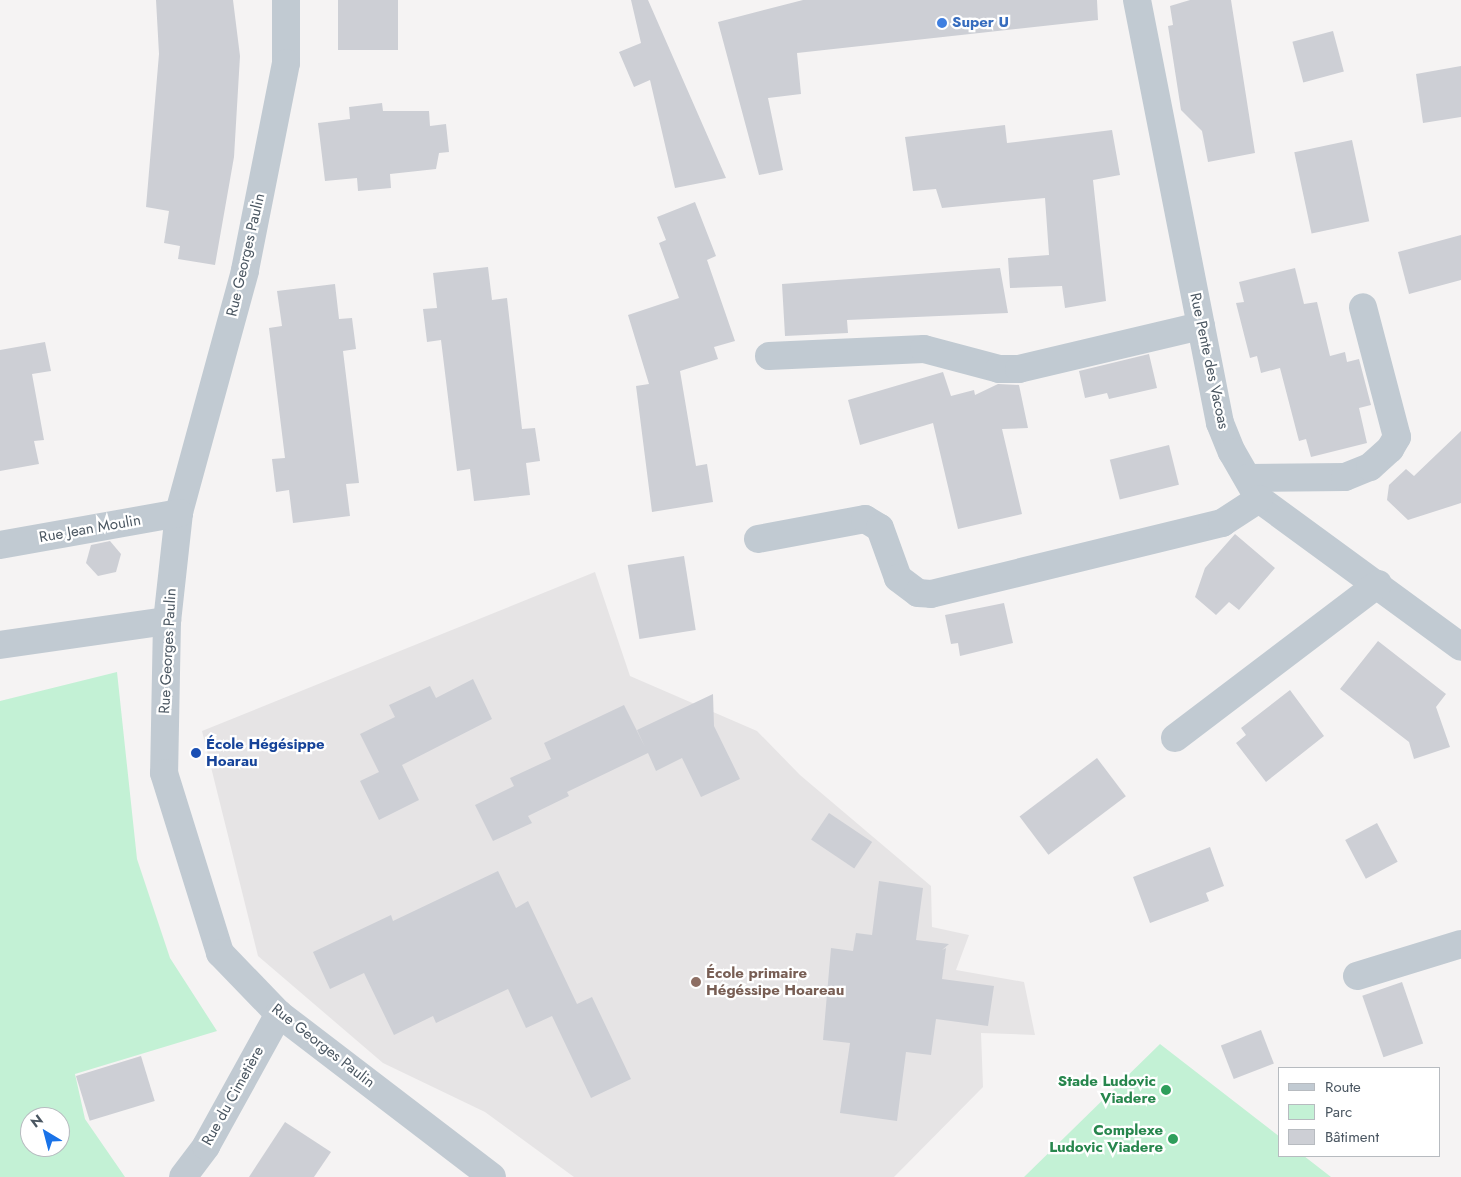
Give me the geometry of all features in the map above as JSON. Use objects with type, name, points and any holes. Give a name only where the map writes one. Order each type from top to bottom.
[{"type":"street","name":"Rue Georges Paulin","points":[[286,0],[286,63],[245,271],[179,512],[167,621],[164,772],[220,953],[279,1014],[492,1177]]},
{"type":"street","name":"Rue Pente des Vacoas","points":[[1137,0],[1220,424],[1253,488],[1461,647]]},
{"type":"street","points":[[758,539],[866,519],[880,528],[898,578],[918,593],[930,594],[1222,523],[1253,488],[1345,477],[1370,468],[1390,449],[1397,438],[1364,307]]},
{"type":"street","points":[[769,356],[924,349],[999,369],[1019,369],[1201,326]]},
{"type":"street","name":"Rue Jean Moulin","points":[[0,545],[179,512]]},
{"type":"street","points":[[1175,738],[1378,584]]},
{"type":"street","points":[[0,645],[167,621]]},
{"type":"street","points":[[1357,976],[1461,944]]},
{"type":"street","name":"Rue du Cimetière","points":[[183,1177],[206,1146],[279,1014]]},
{"type":"shaded area","points":[[595,572],[630,676],[757,731],[800,775],[931,886],[932,927],[969,935],[956,970],[1024,982],[1035,1035],[981,1033],[983,1087],[894,1177],[574,1177],[485,1112],[383,1063],[258,956],[202,731]]},
{"type":"green space","points":[[117,672],[137,859],[170,958],[217,1031],[75,1074],[85,1119],[125,1177],[0,1177],[0,701]]},
{"type":"green space","name":"Stade Ludovic Viadere","points":[[1160,1044],[1278,1135],[1278,1157],[1305,1157],[1331,1177],[1024,1177]]},
{"type":"building","points":[[156,0],[233,0],[240,56],[234,157],[215,265],[178,259],[180,246],[164,243],[169,211],[146,207],[159,54]]},
{"type":"building","points":[[338,0],[398,0],[398,50],[338,50]]},
{"type":"building","points":[[631,0],[648,0],[726,178],[675,188],[650,80],[634,87],[619,52],[641,43]]},
{"type":"building","points":[[803,0],[1097,0],[1098,20],[797,53],[801,94],[768,98],[783,170],[759,175],[718,22]]},
{"type":"building","points":[[1190,0],[1231,0],[1255,153],[1208,162],[1202,131],[1181,110],[1168,26],[1173,25],[1170,6]]},
{"type":"building","points":[[1333,31],[1344,72],[1303,82],[1292,42]]},
{"type":"building","points":[[1461,66],[1461,117],[1423,123],[1416,74]]},
{"type":"building","points":[[382,103],[383,111],[429,111],[430,126],[446,124],[449,152],[439,153],[436,169],[390,174],[391,188],[358,191],[357,178],[325,181],[318,123],[350,119],[349,107]]},
{"type":"building","points":[[1005,125],[1007,143],[1112,130],[1120,175],[1093,180],[1106,301],[1065,308],[1062,286],[1010,288],[1008,258],[1049,255],[1045,198],[942,208],[936,189],[913,191],[905,137]]},
{"type":"building","points":[[1352,140],[1369,221],[1312,233],[1294,152]]},
{"type":"building","points":[[695,202],[716,256],[707,260],[735,341],[714,347],[718,359],[680,371],[696,466],[707,464],[713,502],[652,512],[636,386],[649,384],[628,315],[679,298],[659,243],[666,240],[657,217]]},
{"type":"building","points":[[1461,235],[1461,280],[1409,294],[1398,252]]},
{"type":"building","points":[[488,267],[492,300],[507,298],[522,429],[535,428],[540,461],[526,463],[530,495],[474,501],[470,469],[457,471],[441,340],[427,342],[423,309],[437,308],[433,273]]},
{"type":"building","points":[[1000,268],[1008,313],[847,320],[848,333],[785,336],[782,284]]},
{"type":"building","points":[[1295,268],[1304,304],[1317,302],[1330,356],[1345,352],[1347,362],[1359,359],[1371,405],[1359,408],[1367,443],[1311,457],[1306,439],[1299,441],[1280,368],[1261,373],[1257,356],[1250,358],[1236,303],[1244,302],[1239,282]]},
{"type":"building","points":[[335,284],[339,319],[352,318],[356,349],[343,351],[359,483],[346,484],[350,516],[293,523],[289,490],[276,492],[272,459],[285,458],[269,328],[282,326],[277,291]]},
{"type":"building","points":[[45,342],[51,371],[32,374],[44,440],[34,441],[39,464],[0,471],[0,350]]},
{"type":"building","points":[[1149,354],[1157,388],[1109,399],[1107,393],[1085,398],[1079,371]]},
{"type":"building","points":[[943,372],[951,396],[974,390],[975,395],[998,384],[1019,385],[1028,428],[1002,429],[1022,514],[958,529],[933,423],[860,445],[848,400]]},
{"type":"building","points":[[1461,431],[1461,503],[1408,520],[1387,500],[1389,485],[1406,469],[1414,476]]},
{"type":"building","points":[[1169,445],[1179,485],[1120,500],[1110,460]]},
{"type":"building","points":[[1235,534],[1275,568],[1239,610],[1229,602],[1216,615],[1195,597],[1205,568]]},
{"type":"building","points":[[110,541],[121,554],[116,572],[98,576],[86,563],[91,545]]},
{"type":"building","points":[[684,556],[696,630],[639,639],[628,565]]},
{"type":"building","points":[[1004,603],[1013,643],[960,656],[958,643],[951,644],[945,615]]},
{"type":"building","points":[[1378,641],[1446,694],[1436,707],[1450,747],[1414,759],[1409,742],[1340,689]]},
{"type":"building","points":[[473,679],[492,719],[402,765],[419,800],[379,820],[360,781],[379,772],[360,734],[395,717],[389,705],[430,686],[436,698]]},
{"type":"building","points":[[1290,690],[1324,736],[1266,782],[1236,743],[1246,735],[1241,728]]},
{"type":"building","points":[[713,694],[714,726],[740,779],[701,797],[682,758],[656,771],[648,753],[567,792],[569,796],[528,816],[532,823],[493,841],[475,805],[514,786],[510,778],[551,759],[544,743],[624,705],[645,747],[637,730]]},
{"type":"building","points":[[1097,758],[1126,796],[1048,855],[1020,816]]},
{"type":"building","points":[[829,813],[872,842],[854,869],[811,840]]},
{"type":"building","points":[[1377,823],[1398,862],[1366,879],[1345,840]]},
{"type":"building","points":[[1210,847],[1224,886],[1206,893],[1209,901],[1150,923],[1133,877]]},
{"type":"building","points":[[498,871],[516,908],[528,901],[577,1004],[592,997],[631,1079],[591,1098],[552,1016],[526,1028],[508,989],[436,1023],[433,1016],[394,1035],[364,973],[330,989],[313,952],[391,915],[393,921]]},
{"type":"building","points":[[879,881],[923,888],[916,940],[949,944],[942,950],[946,948],[942,979],[994,986],[988,1026],[936,1019],[931,1055],[906,1052],[897,1121],[840,1113],[850,1043],[823,1040],[831,948],[853,951],[856,933],[872,935]]},
{"type":"building","points":[[1402,982],[1423,1043],[1383,1057],[1362,996]]},
{"type":"building","points":[[1261,1030],[1274,1064],[1234,1079],[1221,1045]]},
{"type":"building","points":[[141,1056],[155,1101],[90,1121],[76,1076]]},
{"type":"building","points":[[285,1122],[331,1152],[314,1177],[249,1177]]},
{"type":"place","name":"Super U","points":[[942,23]]},
{"type":"place","name":"École Hégésippe Hoarau","points":[[196,753]]},
{"type":"place","name":"École primaire Hégéssipe Hoareau","points":[[696,982]]},
{"type":"place","name":"Stade Ludovic Viadere","points":[[1166,1090]]},
{"type":"place","name":"Complexe Ludovic Viadere","points":[[1173,1139]]}]
